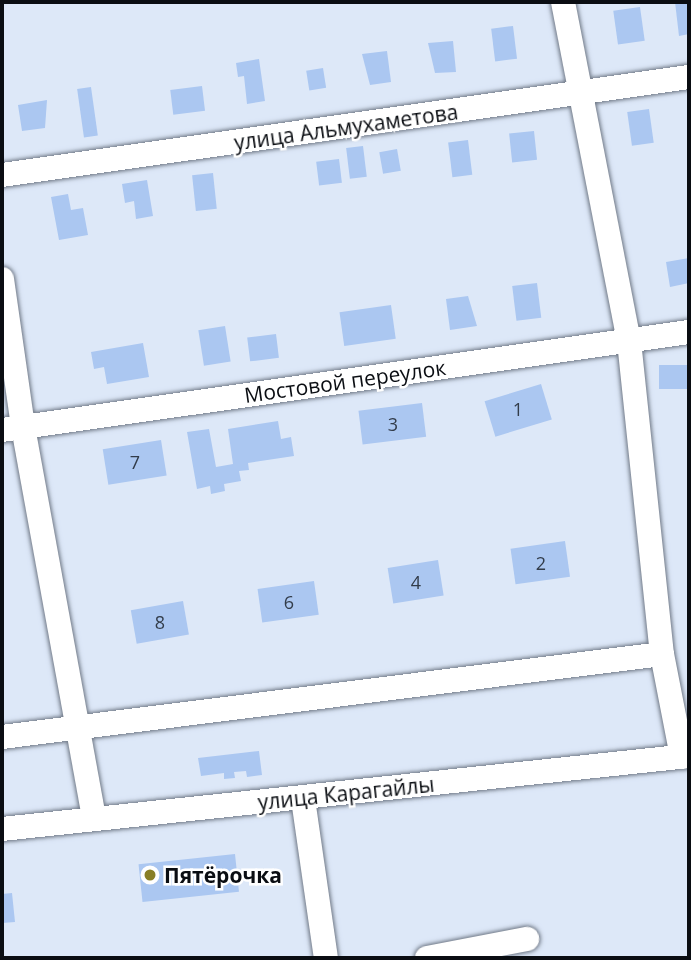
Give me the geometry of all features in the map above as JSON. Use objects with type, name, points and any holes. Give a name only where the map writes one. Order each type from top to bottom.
[{"type":"street","points":[[563,2],[629,341],[663,654],[686,757]]},
{"type":"street","name":"улица Альмухаметова","points":[[2,175],[581,95],[689,77]]},
{"type":"street","points":[[2,279],[12,428],[94,818]]},
{"type":"street","name":"Мостовой переулок","points":[[12,428],[689,332]]},
{"type":"street","points":[[2,737],[663,654]]},
{"type":"street","name":"улица Карагайлы","points":[[2,829],[686,757]]},
{"type":"street","points":[[303,799],[326,958]]},
{"type":"street","points":[[427,958],[527,939]]},
{"type":"building","points":[[675,2],[689,2],[689,34],[679,36]]},
{"type":"building","points":[[640,7],[645,41],[618,44],[613,11]]},
{"type":"building","points":[[513,26],[517,59],[495,61],[491,29]]},
{"type":"building","points":[[453,41],[456,72],[435,73],[428,43]]},
{"type":"building","points":[[387,51],[391,82],[370,85],[362,54]]},
{"type":"building","points":[[259,59],[265,101],[247,104],[244,76],[238,77],[236,63]]},
{"type":"building","points":[[323,68],[326,88],[309,90],[306,71]]},
{"type":"building","points":[[202,86],[205,111],[173,115],[170,90]]},
{"type":"building","points":[[91,87],[98,136],[84,137],[77,89]]},
{"type":"building","points":[[47,100],[45,128],[22,131],[18,105]]},
{"type":"building","points":[[649,109],[654,143],[632,146],[627,112]]},
{"type":"building","points":[[534,131],[537,160],[512,162],[509,134]]},
{"type":"building","points":[[468,140],[472,175],[452,177],[448,142]]},
{"type":"building","points":[[363,146],[367,177],[350,179],[346,148]]},
{"type":"building","points":[[397,149],[401,171],[383,174],[379,152]]},
{"type":"building","points":[[339,159],[342,183],[319,186],[316,162]]},
{"type":"building","points":[[213,173],[217,209],[196,211],[192,175]]},
{"type":"building","points":[[147,180],[153,216],[136,219],[134,201],[125,203],[122,184]]},
{"type":"building","points":[[68,194],[71,210],[83,208],[88,235],[59,240],[51,197]]},
{"type":"building","points":[[689,258],[689,283],[670,287],[666,262]]},
{"type":"building","points":[[537,283],[541,318],[516,321],[512,286]]},
{"type":"building","points":[[468,296],[477,326],[450,330],[446,299]]},
{"type":"building","points":[[391,305],[396,339],[344,346],[340,312]]},
{"type":"building","points":[[225,326],[231,362],[204,366],[198,330]]},
{"type":"building","points":[[276,334],[279,358],[250,361],[247,338]]},
{"type":"building","points":[[143,343],[149,377],[107,384],[104,367],[94,369],[91,352]]},
{"type":"building","points":[[659,365],[689,365],[689,389],[659,389]]},
{"type":"building","points":[[541,384],[552,419],[495,437],[485,401]]},
{"type":"building","points":[[422,403],[426,437],[363,445],[358,411]]},
{"type":"building","points":[[278,421],[281,439],[291,437],[294,456],[248,463],[249,470],[239,471],[241,481],[224,484],[225,491],[211,494],[210,486],[197,489],[187,432],[209,429],[216,467],[233,464],[228,429]]},
{"type":"building","points":[[161,440],[167,476],[108,485],[103,449]]},
{"type":"building","points":[[565,541],[570,577],[516,584],[511,549]]},
{"type":"building","points":[[438,560],[444,596],[393,604],[388,568]]},
{"type":"building","points":[[314,581],[319,615],[262,623],[258,589]]},
{"type":"building","points":[[183,601],[189,634],[137,644],[131,610]]},
{"type":"building","points":[[259,751],[262,775],[247,777],[246,771],[234,772],[235,778],[224,779],[224,773],[201,776],[198,758]]},
{"type":"building","points":[[235,854],[239,892],[143,902],[139,864]]},
{"type":"building","points":[[12,893],[15,922],[2,923],[2,894]]},
{"type":"place","name":"Пятёрочка","points":[[150,875]]}]
